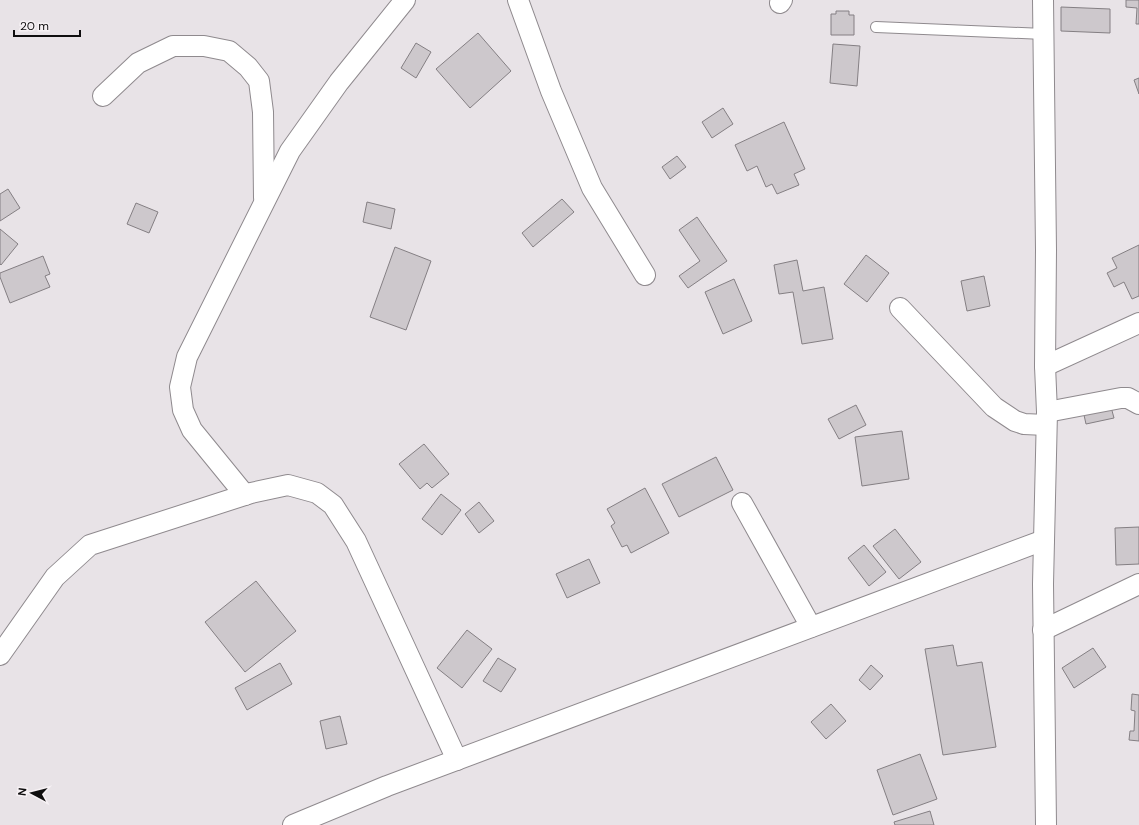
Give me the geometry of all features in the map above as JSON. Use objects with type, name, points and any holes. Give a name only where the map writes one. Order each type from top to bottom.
[{"type":"street","points":[[245,495],[192,430],[183,410],[180,387],[187,356],[290,150],[339,82],[405,0]]},
{"type":"street","points":[[518,0],[551,91],[592,188],[646,275]]},
{"type":"street","points":[[1044,0],[1046,250],[1045,366],[1047,419],[1043,584],[1046,825]]},
{"type":"street","points":[[103,96],[138,64],[173,46],[204,46],[228,51],[248,67],[259,81],[263,112],[264,202]]},
{"type":"street","points":[[900,308],[994,408],[1015,421],[1024,424],[1121,398],[1128,398],[1139,404]]},
{"type":"street","points":[[1045,366],[1139,323]]},
{"type":"street","points":[[0,655],[55,577],[90,545],[245,495],[288,485],[317,493],[333,505],[356,541],[457,760]]},
{"type":"street","points":[[742,503],[811,627]]},
{"type":"street","points":[[293,825],[387,786],[1044,540]]},
{"type":"street","points":[[1044,630],[1139,584]]},
{"type":"lane","points":[[876,27],[1044,34]]},
{"type":"building","points":[[1126,0],[1139,0],[1139,24],[1136,24],[1137,8],[1126,7]]},
{"type":"building","points":[[1061,7],[1110,9],[1110,33],[1061,31]]},
{"type":"building","points":[[836,11],[849,11],[849,15],[854,15],[854,35],[831,35],[831,14],[836,14]]},
{"type":"building","points":[[478,33],[511,71],[470,108],[436,69]]},
{"type":"building","points":[[416,43],[431,52],[416,78],[401,68]]},
{"type":"building","points":[[833,44],[860,46],[857,86],[830,83]]},
{"type":"building","points":[[1139,78],[1139,94],[1134,80]]},
{"type":"building","points":[[723,108],[733,124],[712,138],[702,122]]},
{"type":"building","points":[[784,122],[805,169],[794,174],[799,185],[777,194],[772,184],[766,187],[757,166],[747,171],[735,145]]},
{"type":"building","points":[[677,156],[686,167],[670,179],[662,167]]},
{"type":"building","points":[[8,189],[20,208],[0,221],[0,194]]},
{"type":"building","points":[[562,199],[574,212],[533,247],[522,233]]},
{"type":"building","points":[[367,202],[395,209],[391,229],[363,222]]},
{"type":"building","points":[[136,203],[158,212],[149,233],[127,224]]},
{"type":"building","points":[[697,217],[727,261],[688,288],[679,276],[700,261],[679,230]]},
{"type":"building","points":[[0,229],[18,244],[1,265],[0,264]]},
{"type":"building","points":[[1139,245],[1139,296],[1132,299],[1124,282],[1114,287],[1107,273],[1117,268],[1112,258]]},
{"type":"building","points":[[395,247],[431,261],[406,330],[370,317]]},
{"type":"building","points":[[866,255],[889,273],[867,302],[844,284]]},
{"type":"building","points":[[43,256],[50,274],[45,276],[50,287],[10,303],[0,277],[0,273]]},
{"type":"building","points":[[797,260],[803,291],[824,287],[833,339],[802,344],[793,292],[779,294],[774,265]]},
{"type":"building","points":[[984,276],[990,306],[967,311],[961,281]]},
{"type":"building","points":[[734,279],[752,321],[723,334],[705,292]]},
{"type":"building","points":[[1080,397],[1111,407],[1114,418],[1086,424]]},
{"type":"building","points":[[856,405],[866,425],[839,439],[828,419]]},
{"type":"building","points":[[902,431],[909,479],[862,486],[855,437]]},
{"type":"building","points":[[424,444],[449,474],[432,488],[427,483],[420,489],[399,464]]},
{"type":"building","points":[[716,457],[733,490],[679,517],[662,484]]},
{"type":"building","points":[[645,488],[669,533],[631,553],[627,545],[622,547],[611,526],[615,523],[607,509]]},
{"type":"building","points":[[441,494],[461,510],[442,535],[422,519]]},
{"type":"building","points":[[479,502],[494,521],[479,533],[465,514]]},
{"type":"building","points":[[1139,527],[1139,564],[1116,565],[1115,528]]},
{"type":"building","points":[[895,529],[921,562],[899,579],[873,546]]},
{"type":"building","points":[[864,545],[886,572],[869,586],[848,558]]},
{"type":"building","points":[[589,559],[600,583],[567,598],[556,574]]},
{"type":"building","points":[[256,581],[296,631],[245,672],[205,622]]},
{"type":"building","points":[[467,630],[492,649],[462,688],[437,668]]},
{"type":"building","points":[[953,645],[957,666],[982,662],[996,747],[943,755],[925,649]]},
{"type":"building","points":[[1093,648],[1106,667],[1074,688],[1062,668]]},
{"type":"building","points":[[498,658],[516,669],[501,692],[483,681]]},
{"type":"building","points":[[280,663],[292,684],[247,710],[235,688]]},
{"type":"building","points":[[871,665],[883,676],[870,690],[859,680]]},
{"type":"building","points":[[1132,694],[1139,695],[1139,741],[1129,740],[1130,731],[1134,731],[1135,711],[1131,710]]},
{"type":"building","points":[[831,704],[846,721],[826,739],[811,722]]},
{"type":"building","points":[[340,716],[347,744],[326,749],[320,721]]},
{"type":"building","points":[[920,754],[937,799],[893,815],[877,770]]},
{"type":"building","points":[[930,811],[934,825],[895,825],[894,822]]}]
